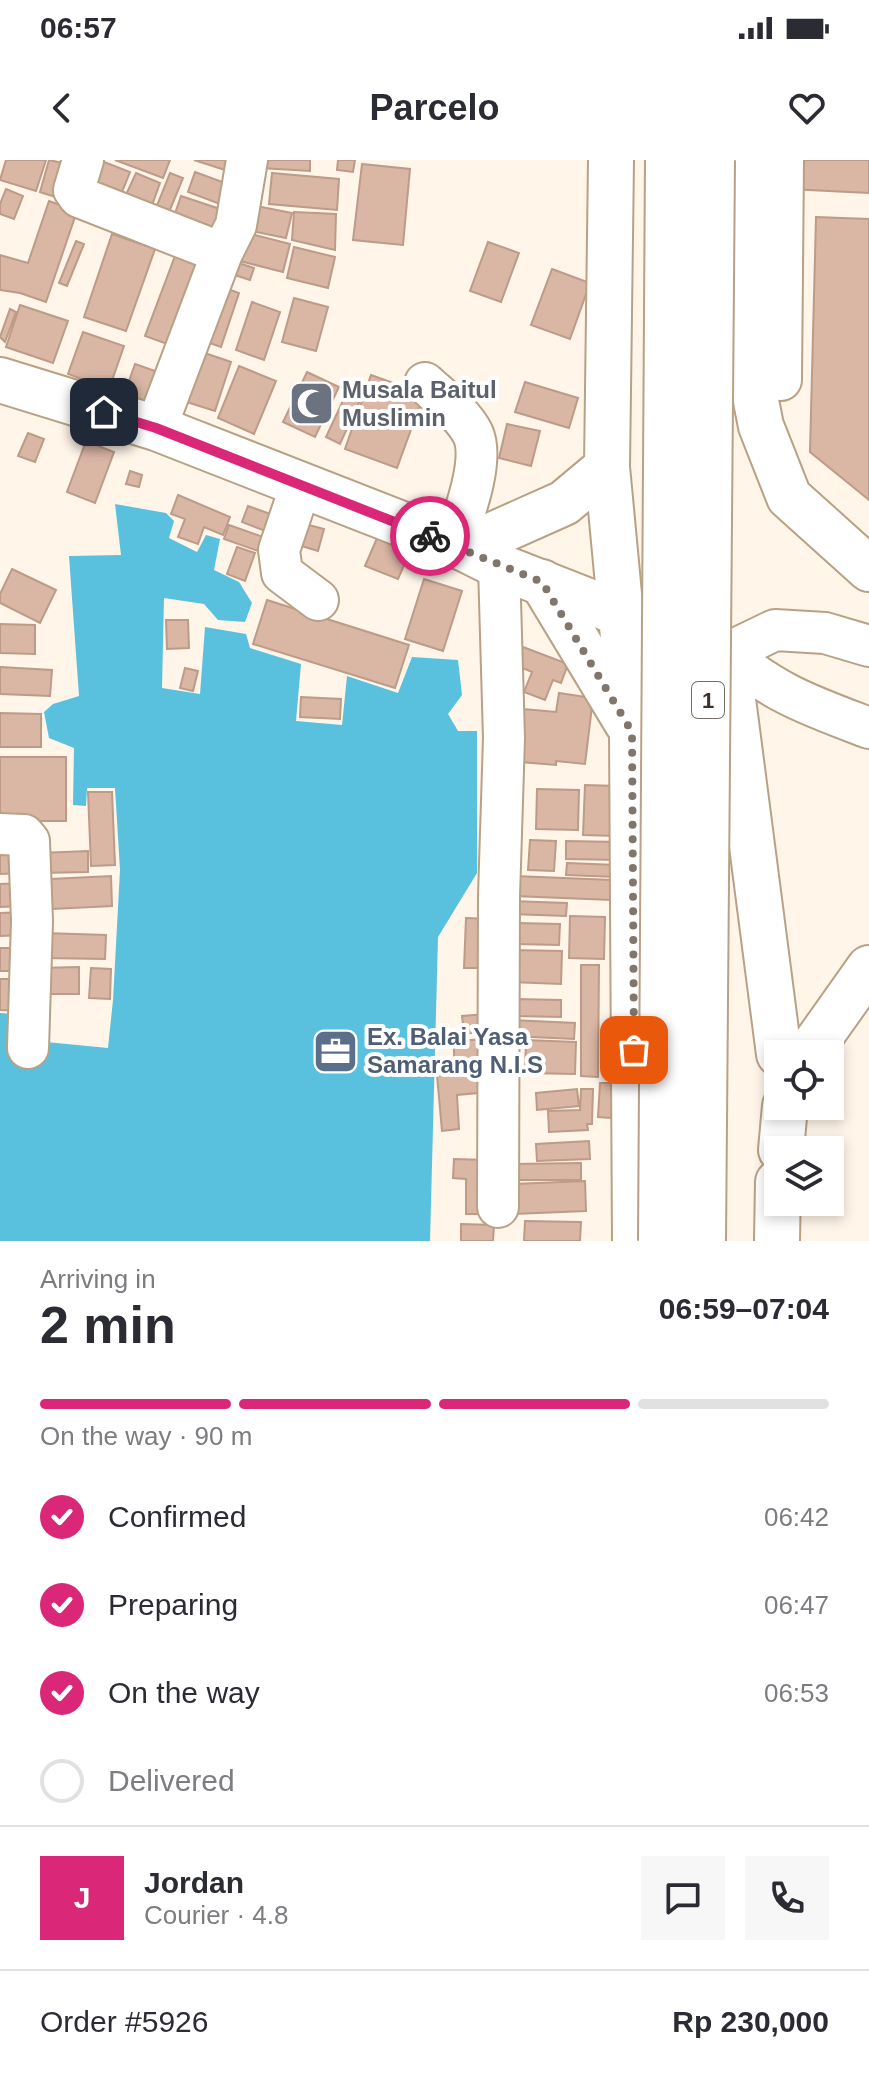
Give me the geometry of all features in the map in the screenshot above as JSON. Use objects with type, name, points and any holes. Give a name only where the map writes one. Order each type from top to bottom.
[{"type":"main road","points":[[611,160],[607,467],[632,732],[635,1241]]},
{"type":"main road","points":[[607,424],[628,383],[632,359],[635,160]]},
{"type":"main road","name":"1","points":[[661,1241],[668,160]]},
{"type":"main road","name":"1","points":[[703,1241],[712,160]]},
{"type":"main road","points":[[755,160],[756,401],[761,426],[789,497],[869,569]]},
{"type":"main road","points":[[0,380],[156,428],[623,615],[727,653],[777,1040]]},
{"type":"main road","points":[[472,553],[564,503],[607,467]]},
{"type":"main road","points":[[542,582],[632,732]]},
{"type":"main road","points":[[818,1040],[869,968]]},
{"type":"main road","points":[[777,1216],[777,1241]]},
{"type":"street","points":[[83,160],[74,190],[79,197],[222,253]]},
{"type":"street","points":[[156,428],[222,253],[236,225],[247,160]]},
{"type":"street","points":[[736,160],[727,653],[755,678],[791,699],[869,728]]},
{"type":"street","points":[[781,380],[783,160]]},
{"type":"street","points":[[425,383],[462,418],[473,435],[477,454],[472,553],[504,738],[499,923],[498,1207]]},
{"type":"street","points":[[301,485],[279,550],[282,573],[318,600]]},
{"type":"street","points":[[727,653],[775,630],[825,633],[869,646]]},
{"type":"street","points":[[0,834],[24,835],[29,841],[32,921],[28,1048]]},
{"type":"water","points":[[115,504],[166,513],[174,521],[169,538],[197,552],[206,535],[220,539],[214,570],[239,582],[252,603],[245,622],[218,620],[204,604],[164,598],[162,688],[200,694],[205,627],[246,634],[250,648],[301,664],[296,721],[342,725],[347,676],[398,693],[412,657],[458,660],[462,695],[448,714],[458,731],[477,731],[477,873],[438,937],[430,1241],[0,1241],[0,1013],[15,1014],[46,1042],[108,1048],[120,870],[115,788],[87,788],[86,806],[73,805],[74,748],[49,738],[44,712],[53,704],[79,696],[69,556],[121,555]]},
{"type":"building","points":[[6,160],[46,160],[36,191],[0,180]]},
{"type":"building","points":[[49,160],[76,166],[65,200],[40,192]]},
{"type":"building","points":[[99,160],[130,172],[122,192],[82,177]]},
{"type":"building","points":[[115,160],[170,160],[163,178]]},
{"type":"building","points":[[194,160],[232,160],[228,171]]},
{"type":"building","points":[[261,160],[310,160],[310,171],[261,168]]},
{"type":"building","points":[[338,160],[355,160],[353,172],[337,170]]},
{"type":"building","points":[[791,160],[869,160],[869,193],[789,189]]},
{"type":"building","points":[[362,164],[410,169],[403,245],[353,240]]},
{"type":"building","points":[[195,172],[236,187],[228,207],[188,192]]},
{"type":"building","points":[[136,173],[160,183],[151,208],[125,197]]},
{"type":"building","points":[[170,173],[183,178],[165,222],[152,218]]},
{"type":"building","points":[[272,173],[339,179],[337,210],[269,204]]},
{"type":"building","points":[[6,189],[23,196],[14,219],[0,214]]},
{"type":"building","points":[[181,196],[235,214],[225,243],[171,225]]},
{"type":"building","points":[[49,201],[77,211],[46,302],[0,290],[0,255],[28,263]]},
{"type":"building","points":[[252,205],[292,213],[286,238],[247,230]]},
{"type":"building","points":[[294,212],[336,214],[335,250],[292,240]]},
{"type":"building","points":[[816,217],[869,219],[869,500],[810,452]]},
{"type":"building","points":[[239,231],[290,244],[283,272],[232,259]]},
{"type":"building","points":[[112,234],[155,249],[126,331],[84,317]]},
{"type":"building","points":[[76,241],[84,244],[67,286],[59,283]]},
{"type":"building","points":[[488,242],[519,253],[501,302],[470,291]]},
{"type":"building","points":[[294,247],[335,257],[328,288],[287,278]]},
{"type":"building","points":[[178,248],[214,261],[181,349],[145,336]]},
{"type":"building","points":[[223,258],[254,268],[250,280],[219,270]]},
{"type":"building","points":[[552,269],[590,283],[570,339],[531,325]]},
{"type":"building","points":[[217,285],[239,293],[221,347],[198,339]]},
{"type":"building","points":[[294,298],[328,307],[316,351],[282,342]]},
{"type":"building","points":[[252,302],[280,312],[264,360],[236,350]]},
{"type":"building","points":[[20,305],[68,321],[53,363],[6,347]]},
{"type":"building","points":[[10,309],[16,312],[5,342],[0,337]]},
{"type":"building","points":[[83,332],[124,346],[109,389],[68,374]]},
{"type":"building","points":[[187,347],[231,362],[215,411],[171,397]]},
{"type":"building","points":[[135,364],[161,373],[151,404],[124,395]]},
{"type":"building","points":[[239,366],[276,381],[254,434],[218,418]]},
{"type":"building","name":"Musala Baitul Muslimin","points":[[307,372],[339,387],[315,437],[283,422]]},
{"type":"building","points":[[371,375],[424,394],[397,468],[345,449]]},
{"type":"building","points":[[525,382],[578,398],[569,428],[515,412]]},
{"type":"building","points":[[347,392],[361,398],[340,444],[326,437]]},
{"type":"building","points":[[507,424],[540,431],[531,466],[499,458]]},
{"type":"building","points":[[28,433],[44,439],[35,462],[18,456]]},
{"type":"building","points":[[86,441],[114,452],[95,503],[67,492]]},
{"type":"building","points":[[130,471],[142,475],[139,487],[126,484]]},
{"type":"building","points":[[178,495],[230,517],[223,535],[204,527],[198,544],[178,537],[185,519],[171,514]]},
{"type":"building","points":[[248,506],[279,517],[273,534],[242,522]]},
{"type":"building","points":[[301,523],[324,529],[318,551],[295,544]]},
{"type":"building","points":[[229,525],[269,539],[264,553],[224,539]]},
{"type":"building","points":[[377,538],[410,552],[398,579],[365,566]]},
{"type":"building","points":[[237,547],[255,553],[245,581],[227,574]]},
{"type":"building","points":[[12,569],[56,590],[40,623],[0,603],[0,594]]},
{"type":"building","points":[[424,579],[462,591],[443,651],[405,639]]},
{"type":"building","points":[[267,600],[409,645],[395,688],[253,644]]},
{"type":"building","points":[[166,620],[188,620],[189,648],[167,649]]},
{"type":"building","points":[[0,624],[35,625],[35,654],[0,653]]},
{"type":"building","points":[[523,647],[568,664],[561,683],[553,680],[545,700],[524,692],[532,672],[516,665]]},
{"type":"building","points":[[0,667],[52,670],[50,696],[0,694]]},
{"type":"building","points":[[185,668],[198,671],[193,691],[180,688]]},
{"type":"building","points":[[559,693],[593,698],[585,764],[520,762],[524,709],[556,712]]},
{"type":"building","points":[[301,697],[341,699],[340,719],[300,717]]},
{"type":"building","points":[[0,713],[41,714],[41,747],[0,747]]},
{"type":"building","points":[[0,757],[66,757],[66,821],[0,821]]},
{"type":"building","points":[[585,785],[618,786],[617,836],[583,835]]},
{"type":"building","points":[[537,789],[579,790],[578,830],[536,829]]},
{"type":"building","points":[[88,792],[112,792],[115,865],[91,866]]},
{"type":"building","points":[[530,840],[556,841],[554,871],[528,870]]},
{"type":"building","points":[[566,841],[620,842],[620,860],[566,859]]},
{"type":"building","points":[[0,847],[21,847],[22,873],[0,874]]},
{"type":"building","points":[[88,851],[88,872],[41,873],[40,853]]},
{"type":"building","points":[[567,863],[616,865],[616,877],[566,875]]},
{"type":"building","points":[[111,876],[112,906],[52,909],[51,879]]},
{"type":"building","points":[[515,876],[612,880],[611,900],[514,896]]},
{"type":"building","points":[[22,883],[22,906],[0,907],[0,884]]},
{"type":"building","points":[[510,901],[567,903],[566,916],[510,914]]},
{"type":"building","points":[[25,912],[26,935],[0,936],[0,913]]},
{"type":"building","points":[[570,916],[605,917],[604,959],[569,958]]},
{"type":"building","points":[[466,918],[490,919],[489,968],[464,968]]},
{"type":"building","points":[[517,923],[560,924],[559,945],[516,944]]},
{"type":"building","points":[[44,933],[106,935],[105,959],[43,958]]},
{"type":"building","points":[[0,948],[23,948],[22,971],[0,971]]},
{"type":"building","points":[[511,950],[562,951],[561,984],[510,982]]},
{"type":"building","points":[[581,965],[599,965],[598,1077],[581,1076]]},
{"type":"building","points":[[79,967],[79,994],[39,994],[39,968]]},
{"type":"building","points":[[91,968],[111,969],[110,999],[89,998]]},
{"type":"building","points":[[0,979],[22,979],[21,1011],[0,1010]]},
{"type":"building","points":[[517,999],[561,1000],[561,1017],[516,1016]]},
{"type":"building","points":[[487,1014],[489,1031],[464,1034],[462,1016]]},
{"type":"building","points":[[511,1020],[575,1023],[574,1039],[510,1036]]},
{"type":"building","points":[[486,1039],[488,1058],[454,1060],[454,1041]]},
{"type":"building","points":[[526,1040],[576,1042],[575,1074],[525,1073]]},
{"type":"building","points":[[487,1072],[489,1092],[457,1095],[459,1129],[442,1131],[437,1075]]},
{"type":"building","points":[[600,1083],[612,1083],[611,1118],[598,1117]]},
{"type":"building","points":[[577,1089],[579,1106],[537,1110],[536,1093]]},
{"type":"building","points":[[581,1089],[593,1089],[592,1124],[587,1124],[588,1130],[549,1132],[548,1111],[580,1110]]},
{"type":"building","points":[[589,1141],[590,1159],[537,1161],[536,1144]]},
{"type":"building","points":[[454,1159],[487,1160],[484,1214],[466,1214],[466,1179],[453,1178]]},
{"type":"building","points":[[581,1163],[581,1180],[513,1180],[513,1164]]},
{"type":"building","points":[[585,1181],[586,1211],[514,1214],[514,1184]]},
{"type":"building","points":[[525,1221],[581,1222],[580,1241],[524,1241]]},
{"type":"building","points":[[461,1224],[494,1225],[493,1241],[461,1241]]},
{"type":"way so far","points":[[430,536],[542,582],[632,732],[634,1050]]},
{"type":"place","name":"Musala Baitul Muslimin","points":[[311,404]]},
{"type":"place","name":"Ex. Balai Yasa Samarang N.I.S","points":[[336,1051]]},
{"type":"route","points":[[104,412],[156,428],[430,536]]}]
